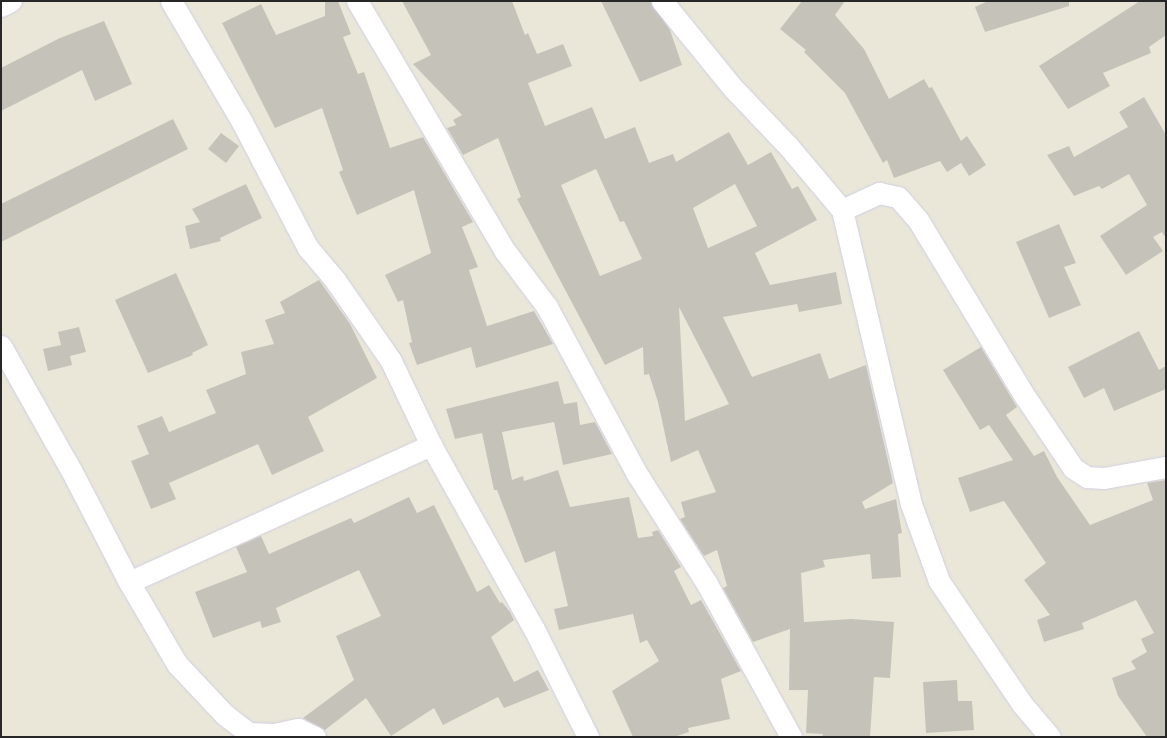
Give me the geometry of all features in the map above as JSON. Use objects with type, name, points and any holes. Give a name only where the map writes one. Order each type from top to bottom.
[{"type":"street","points":[[1,6],[11,1]]},
{"type":"street","points":[[171,1],[242,122],[308,248],[335,280],[391,361],[430,445],[534,628],[588,737]]},
{"type":"street","points":[[357,1],[505,251],[547,307],[637,474],[707,584],[791,737]]},
{"type":"street","points":[[662,1],[733,88],[789,147],[842,210],[911,504],[939,581],[999,672],[1050,737]]},
{"type":"street","points":[[842,210],[879,193],[898,197],[918,220],[1026,398],[1073,468],[1087,477],[1104,478],[1166,467]]},
{"type":"street","points":[[1,346],[71,470],[129,582],[177,664],[225,715],[249,733],[274,734],[298,729],[314,737]]},
{"type":"street","points":[[129,582],[430,445]]},
{"type":"building","points":[[325,1],[338,1],[351,34],[343,37],[358,74],[364,72],[390,148],[423,137],[473,222],[462,227],[478,267],[469,270],[487,326],[534,311],[553,344],[476,368],[471,347],[417,365],[409,343],[412,342],[403,300],[398,302],[385,275],[431,253],[414,190],[357,215],[339,172],[343,170],[322,108],[275,128],[222,23],[261,4],[276,35],[325,16]]},
{"type":"building","points":[[402,1],[512,1],[525,35],[528,33],[537,54],[563,44],[572,66],[528,83],[545,126],[592,107],[605,139],[635,127],[649,163],[673,154],[676,162],[729,132],[748,165],[771,152],[792,189],[798,186],[817,220],[755,253],[770,285],[836,272],[842,304],[799,312],[797,304],[723,317],[752,377],[820,353],[829,379],[866,365],[893,483],[862,502],[865,509],[896,499],[902,533],[898,534],[901,577],[872,579],[870,554],[823,560],[825,567],[801,573],[804,622],[851,619],[894,622],[890,678],[874,677],[870,737],[822,737],[823,734],[806,733],[808,690],[789,690],[790,629],[753,642],[723,588],[727,586],[717,550],[704,556],[680,519],[685,517],[681,502],[716,492],[698,450],[671,462],[658,402],[649,374],[644,375],[643,347],[605,365],[517,199],[521,197],[498,138],[463,155],[447,128],[456,125],[453,120],[462,115],[413,64],[431,55]],"holes":[[[596,169],[620,222],[624,221],[642,259],[600,276],[561,185]],[[735,184],[757,226],[708,248],[693,208]],[[679,307],[729,404],[685,421]]]},
{"type":"building","points":[[601,1],[650,1],[670,30],[682,65],[640,82]]},
{"type":"building","points":[[802,1],[845,1],[835,15],[864,49],[889,99],[924,79],[929,88],[932,87],[961,141],[967,136],[986,165],[969,176],[961,163],[947,172],[940,161],[894,178],[887,160],[883,163],[845,93],[804,52],[806,50],[780,29]]},
{"type":"building","points":[[988,1],[1069,1],[1069,6],[985,32],[975,7]]},
{"type":"building","points":[[1140,1],[1166,1],[1166,35],[1149,47],[1151,53],[1103,73],[1110,86],[1068,109],[1039,66]]},
{"type":"building","points":[[104,21],[132,84],[95,101],[82,70],[1,111],[1,68],[60,38]]},
{"type":"building","points":[[1144,97],[1166,135],[1166,238],[1162,232],[1153,237],[1163,251],[1126,275],[1100,236],[1147,205],[1129,174],[1102,189],[1099,186],[1074,196],[1047,155],[1069,146],[1074,157],[1128,127],[1119,112]]},
{"type":"building","points":[[173,119],[188,149],[1,242],[1,204]]},
{"type":"building","points":[[221,133],[239,146],[226,163],[208,149]]},
{"type":"building","points":[[246,184],[262,218],[220,238],[221,241],[190,249],[185,226],[200,222],[192,209]]},
{"type":"building","points":[[1059,224],[1076,263],[1064,267],[1081,305],[1049,318],[1016,242]]},
{"type":"building","points":[[176,273],[208,345],[192,353],[193,355],[148,373],[115,300]]},
{"type":"building","points":[[319,280],[350,324],[377,378],[308,417],[324,451],[272,475],[258,444],[169,483],[176,499],[151,509],[131,461],[149,454],[137,426],[162,416],[169,432],[216,413],[206,390],[246,374],[241,352],[274,344],[265,320],[285,313],[280,302]]},
{"type":"building","points":[[79,327],[86,352],[70,356],[72,365],[48,371],[43,349],[61,345],[58,332]]},
{"type":"building","points":[[1139,331],[1159,370],[1166,366],[1166,389],[1114,411],[1104,388],[1084,398],[1068,367]]},
{"type":"building","points":[[981,347],[1017,407],[1006,415],[1034,456],[1044,451],[1057,477],[1090,525],[1153,500],[1147,483],[1166,480],[1166,737],[1147,737],[1118,696],[1112,678],[1136,669],[1131,661],[1147,652],[1141,639],[1154,633],[1136,600],[1082,623],[1084,629],[1044,642],[1037,620],[1050,615],[1024,580],[1046,563],[1004,501],[970,512],[958,478],[1013,460],[989,425],[980,430],[943,370]]},
{"type":"building","points":[[558,381],[564,404],[577,402],[580,425],[595,422],[612,454],[563,465],[554,422],[502,432],[512,480],[523,476],[524,481],[558,470],[570,507],[629,497],[638,538],[653,536],[652,532],[658,530],[681,567],[674,571],[691,605],[701,600],[741,671],[721,679],[730,719],[688,728],[689,732],[674,737],[633,737],[612,691],[659,661],[647,640],[640,643],[633,614],[559,630],[554,609],[568,606],[555,551],[525,563],[497,490],[494,490],[482,433],[455,439],[446,409]]},
{"type":"building","points":[[409,497],[417,513],[434,505],[477,592],[489,585],[500,603],[502,602],[510,612],[514,620],[491,637],[514,682],[538,670],[549,690],[504,708],[498,697],[443,725],[434,708],[391,736],[366,698],[325,730],[303,718],[354,680],[336,636],[381,616],[359,570],[276,608],[281,622],[262,628],[260,621],[213,638],[195,592],[247,572],[236,547],[261,536],[269,554],[351,518],[354,523]]},
{"type":"building","points":[[957,680],[958,701],[972,701],[974,730],[926,733],[923,682]]}]
